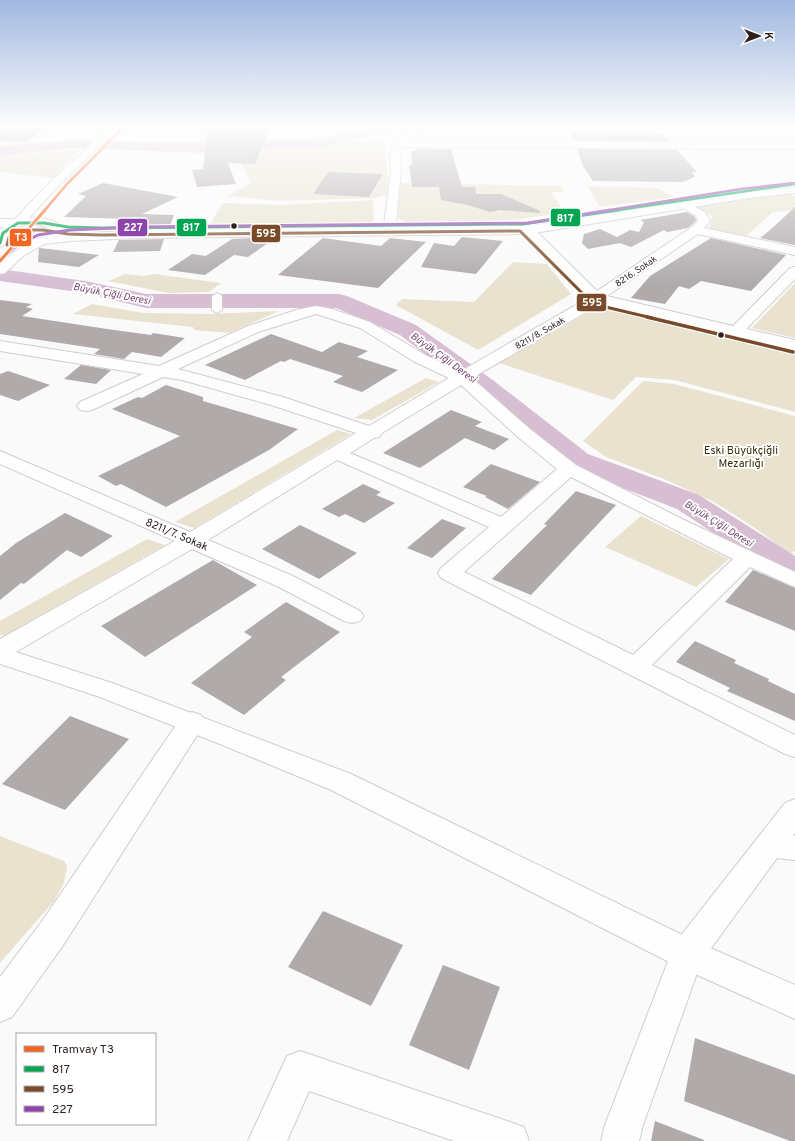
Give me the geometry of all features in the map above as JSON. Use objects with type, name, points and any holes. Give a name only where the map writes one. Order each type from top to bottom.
[{"type":"street","points":[[58,180],[18,223],[1,234],[10,243],[71,237],[137,234],[526,227],[795,190]]},
{"type":"street","points":[[390,225],[395,180]]},
{"type":"street","points":[[18,223],[48,220],[101,228],[390,225],[526,227],[795,184]]},
{"type":"street","points":[[685,205],[701,214],[704,221],[696,230],[795,251]]},
{"type":"street","points":[[0,270],[19,253],[59,233],[59,230],[48,220]]},
{"type":"street","points":[[526,227],[596,298]]},
{"type":"street","name":"8216. Sokak","points":[[596,298],[696,230]]},
{"type":"street","points":[[735,332],[795,271]]},
{"type":"street","points":[[217,296],[217,310]]},
{"type":"street","name":"8216. Sokak","points":[[596,298],[795,345]]},
{"type":"street","name":"8211/8. Sokak","points":[[0,650],[338,454],[469,374],[590,304],[596,298]]},
{"type":"street","points":[[86,406],[253,329],[301,313],[316,310],[327,312],[365,325],[421,359],[469,374],[524,433],[569,469],[747,558],[795,580]]},
{"type":"street","points":[[0,346],[183,375],[276,401],[373,433]]},
{"type":"street","points":[[338,454],[504,526]]},
{"type":"street","name":"8211/7. Sokak","points":[[0,457],[285,581],[352,616]]},
{"type":"street","points":[[569,469],[448,574],[795,748]]},
{"type":"street","points":[[635,667],[747,558]]},
{"type":"street","points":[[0,655],[106,690],[192,722],[341,782],[687,954],[795,1002]]},
{"type":"street","points":[[0,1005],[52,934],[192,722]]},
{"type":"street","points":[[620,1141],[624,1125],[687,954],[782,846],[795,811]]},
{"type":"street","points":[[267,1141],[300,1069],[510,1141]]},
{"type":"green space","points":[[250,180],[388,180],[387,195],[374,198],[279,201],[228,196],[251,183]]},
{"type":"green space","points":[[400,183],[562,186],[564,192],[551,192],[565,213],[513,220],[406,222],[398,218]]},
{"type":"green space","points":[[587,186],[657,188],[674,197],[600,207]]},
{"type":"green space","points":[[788,193],[795,196],[795,210],[773,212],[744,238],[709,230],[712,216],[698,208],[698,205]]},
{"type":"green space","points":[[373,200],[374,221],[368,223],[210,224],[223,203],[279,205]]},
{"type":"green space","points":[[39,224],[47,225],[54,229],[48,235],[27,239]]},
{"type":"green space","points":[[513,262],[547,264],[571,294],[478,350],[396,305],[402,299],[474,302]]},
{"type":"green space","points":[[125,274],[143,276],[154,274],[221,283],[209,292],[169,293],[108,281]]},
{"type":"green space","points":[[795,283],[795,338],[752,328]]},
{"type":"green space","points":[[92,304],[143,313],[209,314],[279,311],[229,333],[194,330],[193,327],[73,314]]},
{"type":"green space","points":[[598,307],[612,307],[795,351],[795,412],[675,380],[636,377],[613,400],[499,363]]},
{"type":"green space","points":[[426,378],[439,382],[372,420],[354,418]]},
{"type":"green space","name":"Eski Büyükçiğli Mezarlığı","points":[[643,381],[674,384],[795,416],[795,551],[790,554],[752,526],[714,502],[664,479],[606,457],[583,441]]},
{"type":"green space","points":[[337,430],[351,434],[194,528],[175,522]]},
{"type":"green space","points":[[641,516],[729,559],[696,587],[605,547]]},
{"type":"green space","points":[[147,539],[165,545],[5,635],[0,635],[0,621]]},
{"type":"green space","points":[[0,836],[64,861],[67,866],[64,883],[54,901],[0,963]]},
{"type":"building","points":[[195,180],[235,180],[236,184],[197,187]]},
{"type":"building","points":[[322,180],[379,180],[369,197],[313,194]]},
{"type":"building","points":[[411,180],[460,180],[462,187],[475,187],[476,194],[501,194],[540,211],[539,213],[500,210],[490,212],[468,205],[441,200],[439,187],[412,187]]},
{"type":"building","points":[[592,180],[687,180],[682,182]]},
{"type":"building","points":[[103,183],[178,197],[142,214],[174,215],[169,228],[125,229],[130,219],[64,217],[86,196],[78,194]]},
{"type":"building","points":[[795,207],[795,245],[760,238],[770,230]]},
{"type":"building","points":[[687,212],[695,217],[696,221],[688,228],[667,232],[664,230],[631,247],[620,243],[588,249],[582,243],[584,234],[600,229],[617,237],[630,230],[639,232],[644,222],[640,220]]},
{"type":"building","points":[[462,237],[503,241],[476,274],[421,267],[434,243],[454,246]]},
{"type":"building","points":[[253,238],[254,241],[268,243],[248,257],[234,255],[205,275],[168,270],[192,254],[206,256],[232,239]]},
{"type":"building","points":[[323,238],[381,246],[390,238],[426,242],[378,288],[278,275]]},
{"type":"building","points":[[711,238],[786,255],[751,291],[701,281],[689,289],[679,286],[665,304],[631,298],[650,276]]},
{"type":"building","points":[[164,239],[160,251],[113,252],[119,240]]},
{"type":"building","points":[[39,248],[99,255],[79,267],[38,262]]},
{"type":"building","points":[[0,300],[32,304],[26,307],[33,309],[22,316],[151,335],[153,333],[185,338],[161,357],[132,352],[124,359],[94,354],[100,349],[0,334]]},
{"type":"building","points":[[271,334],[322,352],[339,342],[368,351],[357,357],[398,370],[362,392],[333,382],[343,376],[290,359],[284,362],[281,361],[245,380],[205,365]]},
{"type":"building","points":[[81,365],[111,370],[96,384],[64,379]]},
{"type":"building","points":[[8,371],[50,385],[18,401],[0,395],[0,374]]},
{"type":"building","points":[[166,385],[203,397],[203,401],[298,429],[269,450],[166,507],[121,484],[116,486],[98,476],[180,436],[112,409],[138,397],[142,398]]},
{"type":"building","points":[[451,410],[482,422],[475,426],[509,439],[494,450],[465,438],[420,468],[383,453]]},
{"type":"building","points":[[491,464],[540,482],[508,509],[485,497],[487,496],[463,487]]},
{"type":"building","points":[[363,484],[381,492],[376,495],[395,503],[364,523],[345,514],[339,517],[322,509]]},
{"type":"building","points":[[576,491],[616,505],[531,595],[492,579],[547,525],[544,524]]},
{"type":"building","points":[[65,513],[113,536],[81,557],[67,550],[24,584],[21,583],[0,600],[0,556],[16,543]]},
{"type":"building","points":[[442,519],[466,528],[432,558],[407,548]]},
{"type":"building","points":[[300,525],[357,553],[319,579],[262,549]]},
{"type":"building","points":[[213,560],[257,585],[145,657],[101,626]]},
{"type":"building","points":[[753,570],[795,588],[795,631],[725,602]]},
{"type":"building","points":[[286,602],[340,632],[281,677],[286,680],[244,715],[191,683],[252,637],[244,632]]},
{"type":"building","points":[[695,641],[736,660],[734,663],[769,679],[768,681],[795,694],[795,721],[727,691],[730,688],[676,662]]},
{"type":"building","points":[[70,716],[129,739],[65,810],[2,784]]},
{"type":"building","points":[[323,911],[403,945],[371,1006],[288,967]]},
{"type":"building","points":[[443,965],[500,987],[469,1070],[409,1045]]},
{"type":"building","points":[[695,1038],[795,1075],[795,1141],[790,1141],[684,1101]]},
{"type":"building","points":[[655,1121],[704,1140],[704,1141],[651,1141]]},
{"type":"waterway","name":"Büyük Çiğli Deresi","points":[[0,275],[85,287],[146,301],[339,301],[408,330],[485,387],[577,460],[688,502],[780,562],[795,568]]},
{"type":"tram line","name":"T3","points":[[0,261],[71,180]]},
{"type":"transit line","name":"227","points":[[0,261],[15,247],[38,235],[70,230],[137,227],[528,223],[741,189],[794,183]]},
{"type":"transit line","name":"817","points":[[0,243],[3,233],[18,223],[44,223],[68,227],[101,228],[523,224],[795,184]]},
{"type":"transit line","name":"595","points":[[7,245],[9,237],[20,230],[43,230],[68,234],[101,235],[520,231],[593,304],[793,352]]}]
